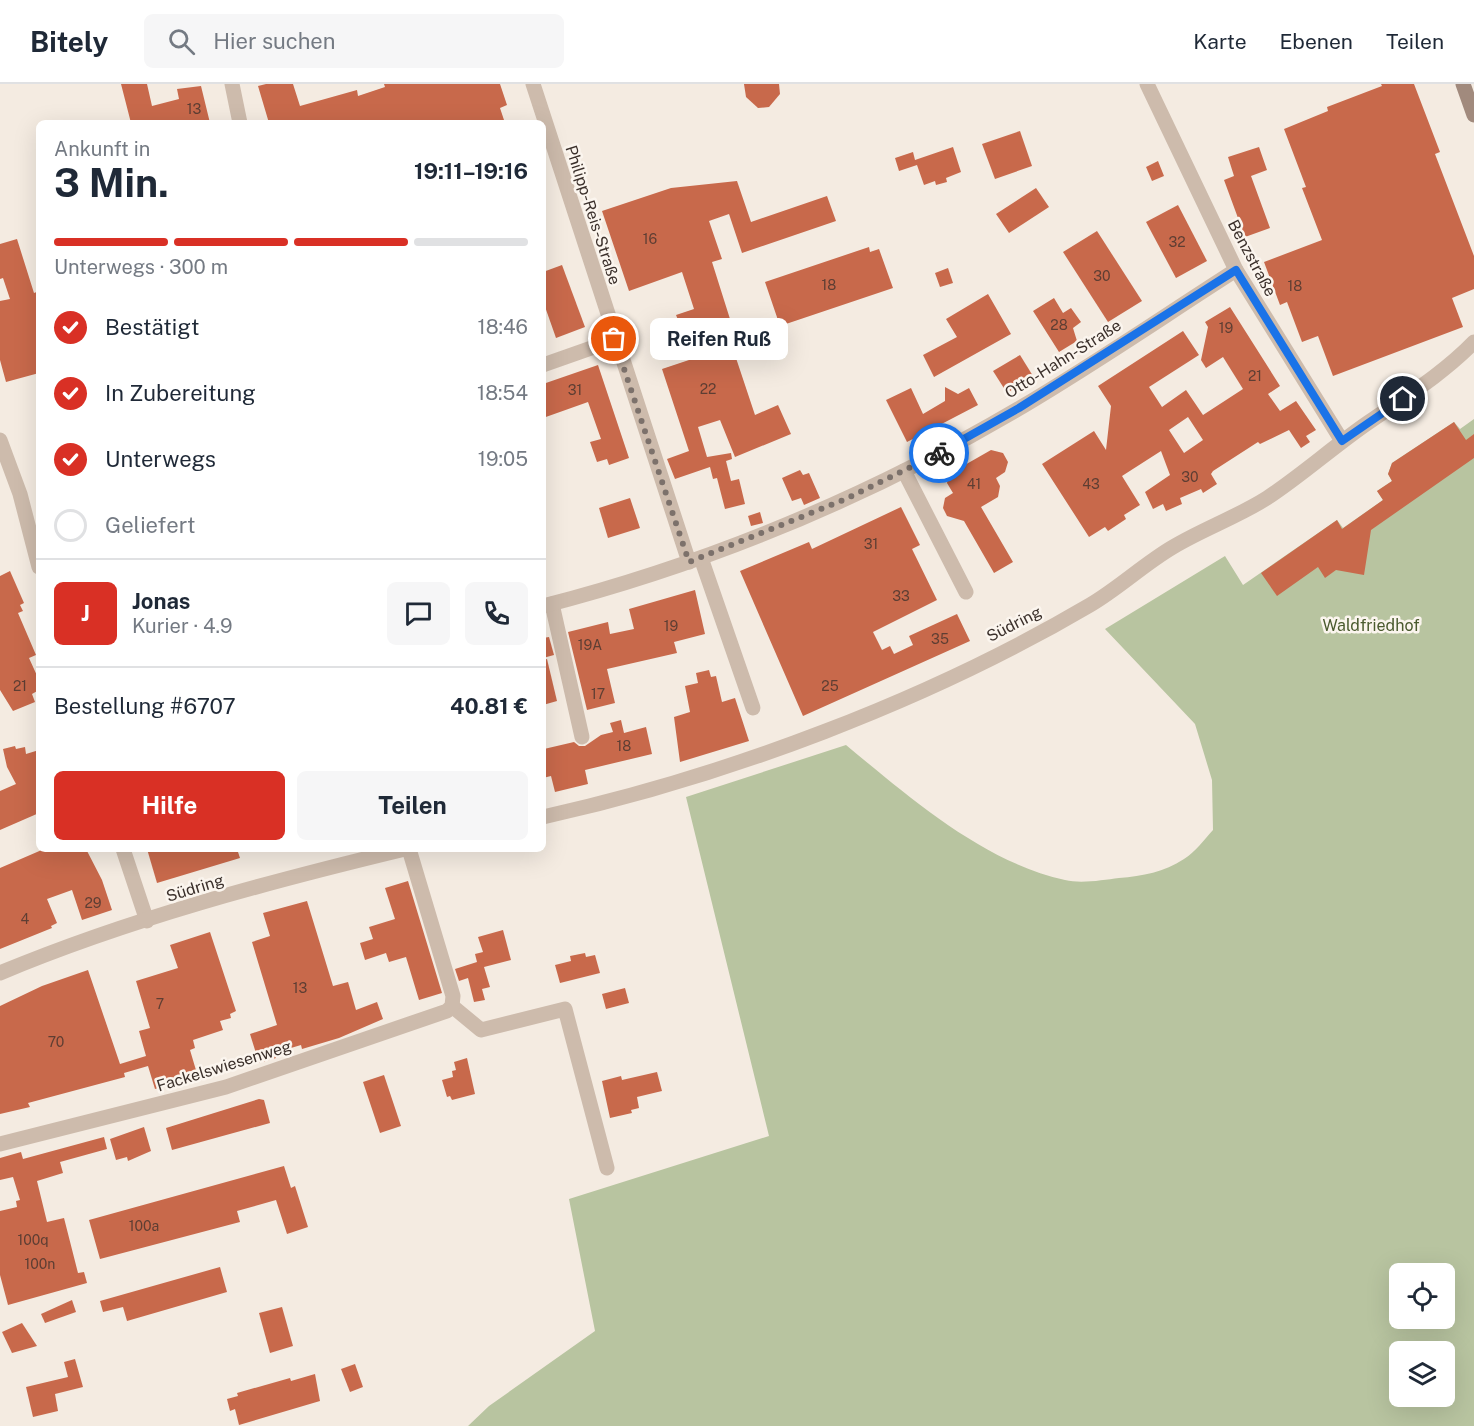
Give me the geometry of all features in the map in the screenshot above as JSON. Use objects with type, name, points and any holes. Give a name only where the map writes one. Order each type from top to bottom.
[{"type":"main road","points":[[1462,84],[1474,115]]},
{"type":"street","points":[[232,84],[239,120]]},
{"type":"street","name":"Philipp-Reis-Straße","points":[[532,84],[544,120]]},
{"type":"street","name":"Benzstraße","points":[[1147,84],[1236,270],[1342,441]]},
{"type":"street","name":"Philipp-Reis-Straße","points":[[546,128],[614,339],[695,560]]},
{"type":"street","name":"Otto-Hahn-Straße","points":[[582,737],[548,605],[695,560],[846,499],[904,471],[1019,408],[1236,270]]},
{"type":"street","points":[[546,364],[614,339]]},
{"type":"street","name":"Südring","points":[[546,816],[691,777],[767,752],[870,713],[944,679],[1089,606],[1170,549],[1269,496],[1342,441],[1453,364],[1474,342]]},
{"type":"street","name":"Südring","points":[[1453,364],[1474,356]]},
{"type":"street","points":[[0,440],[20,494],[36,555]]},
{"type":"street","points":[[904,471],[966,592]]},
{"type":"street","points":[[695,560],[753,708]]},
{"type":"street","points":[[124,852],[147,921]]},
{"type":"street","name":"Südring","points":[[0,973],[70,946],[147,921],[334,866],[394,852]]},
{"type":"street","points":[[408,852],[453,996],[452,1006],[481,1030],[565,1009],[607,1168]]},
{"type":"street","name":"Fackelswiesenweg","points":[[0,1144],[234,1084],[442,1013],[452,1006]]},
{"type":"green space","name":"Waldfriedhof","points":[[1474,419],[1474,1426],[468,1426],[489,1406],[595,1331],[569,1199],[769,1136],[686,797],[846,745],[895,786],[948,825],[1005,859],[1035,871],[1065,880],[1085,882],[1153,873],[1169,867],[1192,853],[1213,830],[1212,780],[1195,724],[1105,629],[1225,556],[1243,585],[1337,520],[1343,528],[1383,500],[1377,491],[1392,481],[1388,474],[1392,463],[1454,422],[1460,429]]},
{"type":"building","points":[[121,84],[147,84],[152,106],[179,99],[177,89],[201,86],[209,120],[130,120]]},
{"type":"building","points":[[293,84],[300,106],[357,90],[358,96],[385,87],[384,84],[500,84],[507,105],[500,108],[504,120],[268,120],[258,86]]},
{"type":"building","points":[[744,84],[779,84],[780,94],[769,107],[758,108],[746,97]]},
{"type":"building","points":[[1381,84],[1414,84],[1440,152],[1435,154],[1474,256],[1474,289],[1452,298],[1463,327],[1333,376],[1318,336],[1302,342],[1287,302],[1280,305],[1264,262],[1322,240],[1302,188],[1306,187],[1284,129],[1328,111],[1327,107],[1382,86]]},
{"type":"building","points":[[1020,131],[1032,166],[995,179],[982,144]]},
{"type":"building","points":[[953,147],[961,172],[946,178],[947,182],[936,185],[935,181],[924,185],[917,165],[899,171],[895,158],[913,152],[915,160]]},
{"type":"building","points":[[1259,147],[1267,170],[1251,176],[1270,228],[1245,237],[1224,180],[1234,176],[1228,157]]},
{"type":"building","points":[[1158,161],[1164,176],[1152,181],[1146,167]]},
{"type":"building","points":[[737,181],[751,222],[827,196],[836,221],[742,253],[729,214],[709,221],[722,259],[712,262],[736,338],[730,340],[755,415],[778,405],[791,434],[735,457],[720,420],[698,427],[707,457],[731,453],[732,459],[726,461],[731,481],[739,479],[745,504],[725,509],[717,478],[713,479],[710,467],[675,479],[667,459],[689,451],[662,369],[689,360],[675,321],[678,320],[676,315],[694,309],[682,272],[629,291],[602,211],[671,188]]},
{"type":"building","points":[[1036,188],[1049,207],[1009,233],[996,214]]},
{"type":"building","points":[[1178,205],[1207,261],[1176,278],[1146,222]]},
{"type":"building","points":[[1097,231],[1142,301],[1108,322],[1063,252]]},
{"type":"building","points":[[17,239],[34,293],[36,292],[36,374],[6,382],[0,360],[0,301],[10,299],[3,278],[0,279],[0,244]]},
{"type":"building","points":[[869,247],[870,252],[879,249],[893,288],[780,326],[765,282]]},
{"type":"building","points":[[562,265],[585,327],[556,338],[546,310],[546,271]]},
{"type":"building","points":[[948,268],[953,283],[940,287],[935,273]]},
{"type":"building","points":[[988,294],[1011,334],[934,377],[923,355],[957,337],[946,319]]},
{"type":"building","points":[[1054,298],[1063,313],[1071,308],[1081,322],[1073,328],[1077,341],[1059,352],[1033,311]]},
{"type":"building","points":[[1230,307],[1280,386],[1268,394],[1280,411],[1296,401],[1316,430],[1306,436],[1310,442],[1301,448],[1289,430],[1260,444],[1258,442],[1213,471],[1211,474],[1217,484],[1203,493],[1201,489],[1180,498],[1182,504],[1166,511],[1163,504],[1153,509],[1145,492],[1170,475],[1161,451],[1122,476],[1140,505],[1124,515],[1126,519],[1108,531],[1105,527],[1089,537],[1042,464],[1094,431],[1106,450],[1111,406],[1098,386],[1183,331],[1199,355],[1149,387],[1162,407],[1186,390],[1203,415],[1243,389],[1223,357],[1206,368],[1201,360],[1208,327],[1205,322]],"holes":[[[1188,417],[1203,440],[1184,453],[1169,430]]]},
{"type":"building","points":[[1020,355],[1033,376],[1007,393],[993,371]]},
{"type":"building","points":[[598,365],[629,458],[609,465],[607,459],[597,462],[590,442],[601,439],[588,402],[546,417],[546,383]]},
{"type":"building","points":[[945,387],[958,394],[969,388],[978,405],[907,442],[886,400],[911,388],[923,414],[945,401]]},
{"type":"building","points":[[1454,422],[1466,440],[1474,434],[1474,458],[1371,530],[1364,575],[1336,570],[1325,578],[1318,567],[1277,596],[1261,573],[1337,520],[1342,529],[1383,500],[1377,491],[1392,481],[1388,474],[1392,463]]},
{"type":"building","points":[[991,450],[1003,453],[1008,462],[1005,472],[996,478],[1000,486],[998,497],[981,507],[1013,562],[994,573],[964,521],[947,516],[943,508],[945,498],[953,493],[947,483],[949,474]]},
{"type":"building","points":[[800,470],[803,475],[809,473],[820,498],[804,505],[801,498],[792,501],[782,478]]},
{"type":"building","points":[[630,498],[640,528],[608,538],[599,508]]},
{"type":"building","points":[[901,507],[920,545],[912,549],[937,600],[873,632],[882,650],[890,646],[894,654],[913,645],[909,636],[957,614],[970,641],[803,716],[740,571],[809,542],[812,549]]},
{"type":"building","points":[[760,512],[763,523],[751,526],[748,516]]},
{"type":"building","points":[[10,571],[24,603],[20,605],[23,611],[18,613],[36,655],[29,658],[36,673],[36,692],[32,694],[35,702],[13,711],[0,690],[0,576]]},
{"type":"building","points":[[695,590],[705,634],[674,642],[677,653],[607,669],[615,703],[587,710],[568,632],[608,622],[610,634],[634,629],[629,609]]},
{"type":"building","points":[[549,637],[554,655],[546,657],[546,638]]},
{"type":"building","points":[[546,659],[557,701],[546,704]]},
{"type":"building","points":[[709,670],[711,677],[716,676],[722,702],[735,698],[749,741],[680,762],[674,717],[690,712],[685,686],[698,683],[696,673]]},
{"type":"building","points":[[621,720],[624,733],[646,727],[652,754],[585,770],[588,784],[555,792],[551,776],[546,777],[546,749],[574,742],[579,746],[585,746],[601,735],[613,732],[610,723]]},
{"type":"building","points":[[15,746],[16,749],[25,747],[26,754],[36,751],[36,814],[0,830],[0,791],[16,784],[7,767],[3,749]]},
{"type":"building","points":[[37,852],[88,852],[102,880],[112,910],[82,920],[72,890],[47,899],[57,923],[51,926],[52,928],[0,949],[0,868]]},
{"type":"building","points":[[148,852],[238,852],[240,858],[157,883]]},
{"type":"building","points":[[408,881],[442,993],[419,1000],[406,957],[389,962],[386,953],[365,960],[360,943],[373,939],[369,927],[395,919],[385,888]]},
{"type":"building","points":[[307,901],[333,986],[348,982],[356,1010],[377,1002],[383,1019],[339,1038],[302,1049],[301,1045],[274,1053],[276,1058],[259,1063],[250,1034],[277,1025],[252,942],[270,936],[263,913]]},
{"type":"building","points":[[503,930],[511,960],[484,967],[490,987],[482,989],[485,1000],[474,1002],[468,978],[459,981],[455,969],[477,962],[475,954],[483,952],[478,937]]},
{"type":"building","points":[[210,932],[236,1011],[230,1014],[231,1018],[220,1021],[223,1030],[193,1040],[195,1048],[190,1050],[198,1077],[155,1089],[148,1066],[124,1073],[125,1077],[28,1103],[30,1107],[0,1114],[0,1006],[42,986],[88,970],[120,1064],[146,1056],[139,1031],[150,1028],[136,981],[178,968],[170,945]]},
{"type":"building","points":[[585,953],[586,957],[595,955],[600,973],[560,983],[555,965],[571,961],[570,956]]},
{"type":"building","points":[[625,988],[629,1003],[606,1009],[602,994]]},
{"type":"building","points":[[467,1058],[475,1094],[452,1100],[450,1096],[447,1097],[442,1080],[453,1077],[452,1071],[456,1070],[454,1062]]},
{"type":"building","points":[[657,1072],[662,1091],[637,1097],[639,1108],[631,1110],[632,1113],[610,1118],[602,1081],[621,1076],[622,1080]]},
{"type":"building","points":[[384,1075],[401,1126],[380,1133],[363,1082]]},
{"type":"building","points":[[259,1099],[264,1100],[270,1123],[172,1150],[166,1128]]},
{"type":"building","points":[[144,1127],[151,1151],[128,1161],[127,1157],[116,1160],[110,1139]]},
{"type":"building","points":[[104,1137],[107,1149],[60,1162],[63,1173],[37,1181],[47,1222],[64,1218],[78,1273],[84,1272],[87,1283],[8,1305],[0,1275],[0,1211],[17,1207],[16,1201],[20,1200],[13,1177],[0,1180],[0,1158],[21,1152],[23,1159]]},
{"type":"building","points":[[284,1166],[291,1188],[295,1186],[308,1227],[287,1234],[276,1200],[237,1211],[240,1222],[100,1259],[89,1220]]},
{"type":"building","points":[[220,1267],[227,1292],[127,1321],[123,1307],[103,1312],[100,1301]]},
{"type":"building","points":[[72,1300],[76,1312],[45,1323],[41,1314]]},
{"type":"building","points":[[282,1307],[293,1346],[270,1353],[259,1313]]},
{"type":"building","points":[[22,1323],[37,1346],[12,1353],[2,1332]]},
{"type":"building","points":[[75,1359],[83,1387],[55,1394],[58,1411],[33,1417],[26,1387],[68,1377],[64,1362]]},
{"type":"building","points":[[355,1364],[363,1387],[350,1392],[341,1369]]},
{"type":"building","points":[[315,1374],[320,1401],[239,1425],[235,1409],[230,1411],[227,1399],[238,1396],[237,1393],[290,1378],[291,1381]]},
{"type":"way so far","points":[[614,339],[689,562],[846,499],[939,453]]},
{"type":"place","name":"Reifen Ruß","points":[[614,339]]},
{"type":"route","points":[[939,453],[1069,378],[1236,270],[1342,441],[1403,399]]}]
